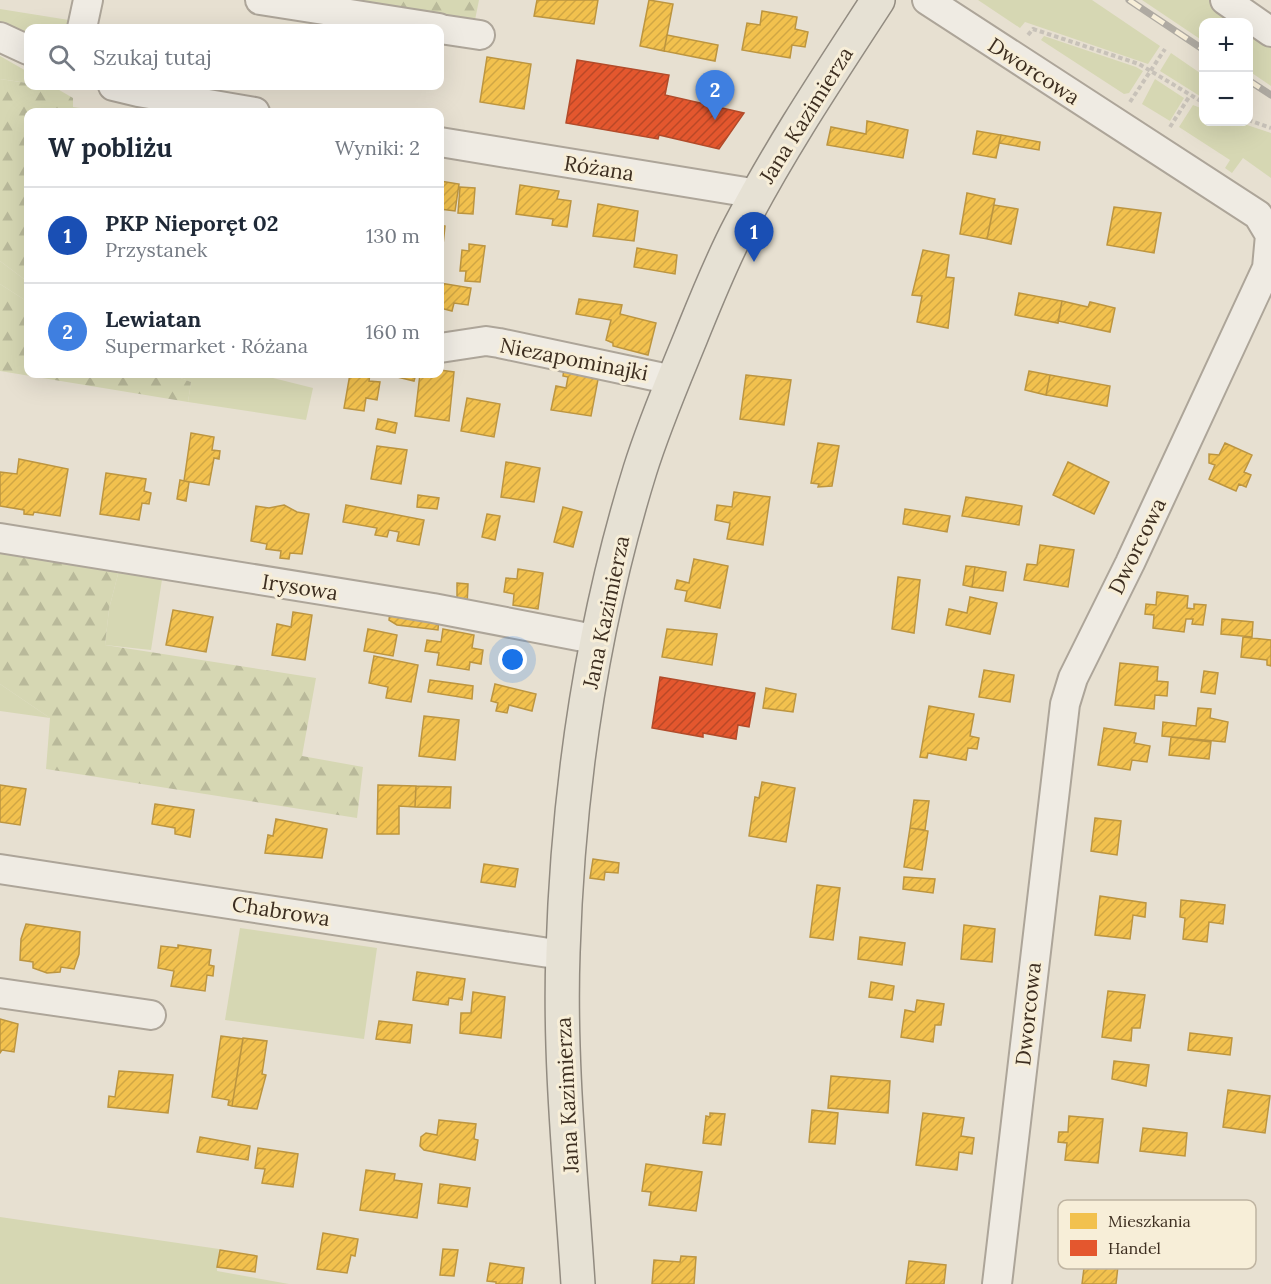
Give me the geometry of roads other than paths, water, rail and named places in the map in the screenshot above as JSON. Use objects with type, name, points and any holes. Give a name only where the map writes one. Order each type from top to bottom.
[{"type":"main road","name":"Jana Kazimierza","points":[[578,1284],[564,1074],[562,955],[567,855],[598,640],[614,561],[640,468],[673,380],[718,273],[758,194],[795,130],[878,0]]},
{"type":"street","points":[[83,24],[88,0]]},
{"type":"street","points":[[260,0],[408,24]]},
{"type":"street","name":"Dworcowa","points":[[927,0],[1258,215],[1270,235],[1267,268],[1135,552],[1072,678],[1065,704],[997,1284]]},
{"type":"street","points":[[1225,0],[1271,32]]},
{"type":"street","points":[[444,30],[480,35]]},
{"type":"street","points":[[0,38],[24,48]]},
{"type":"street","points":[[127,90],[230,108]]},
{"type":"street","name":"Różana","points":[[444,143],[758,194]]},
{"type":"street","name":"Niezapominajki","points":[[444,347],[486,341],[673,380]]},
{"type":"street","name":"Irysowa","points":[[0,538],[433,608],[598,640]]},
{"type":"street","name":"Chabrowa","points":[[0,869],[562,955]]},
{"type":"street","points":[[0,993],[151,1015]]},
{"type":"railway","points":[[1129,0],[1199,47]]},
{"type":"railway","points":[[1253,83],[1271,95]]},
{"type":"place","name":"Lewiatan","points":[[715,120]]},
{"type":"place","name":"PKP Nieporęt 02","points":[[754,262]]}]
